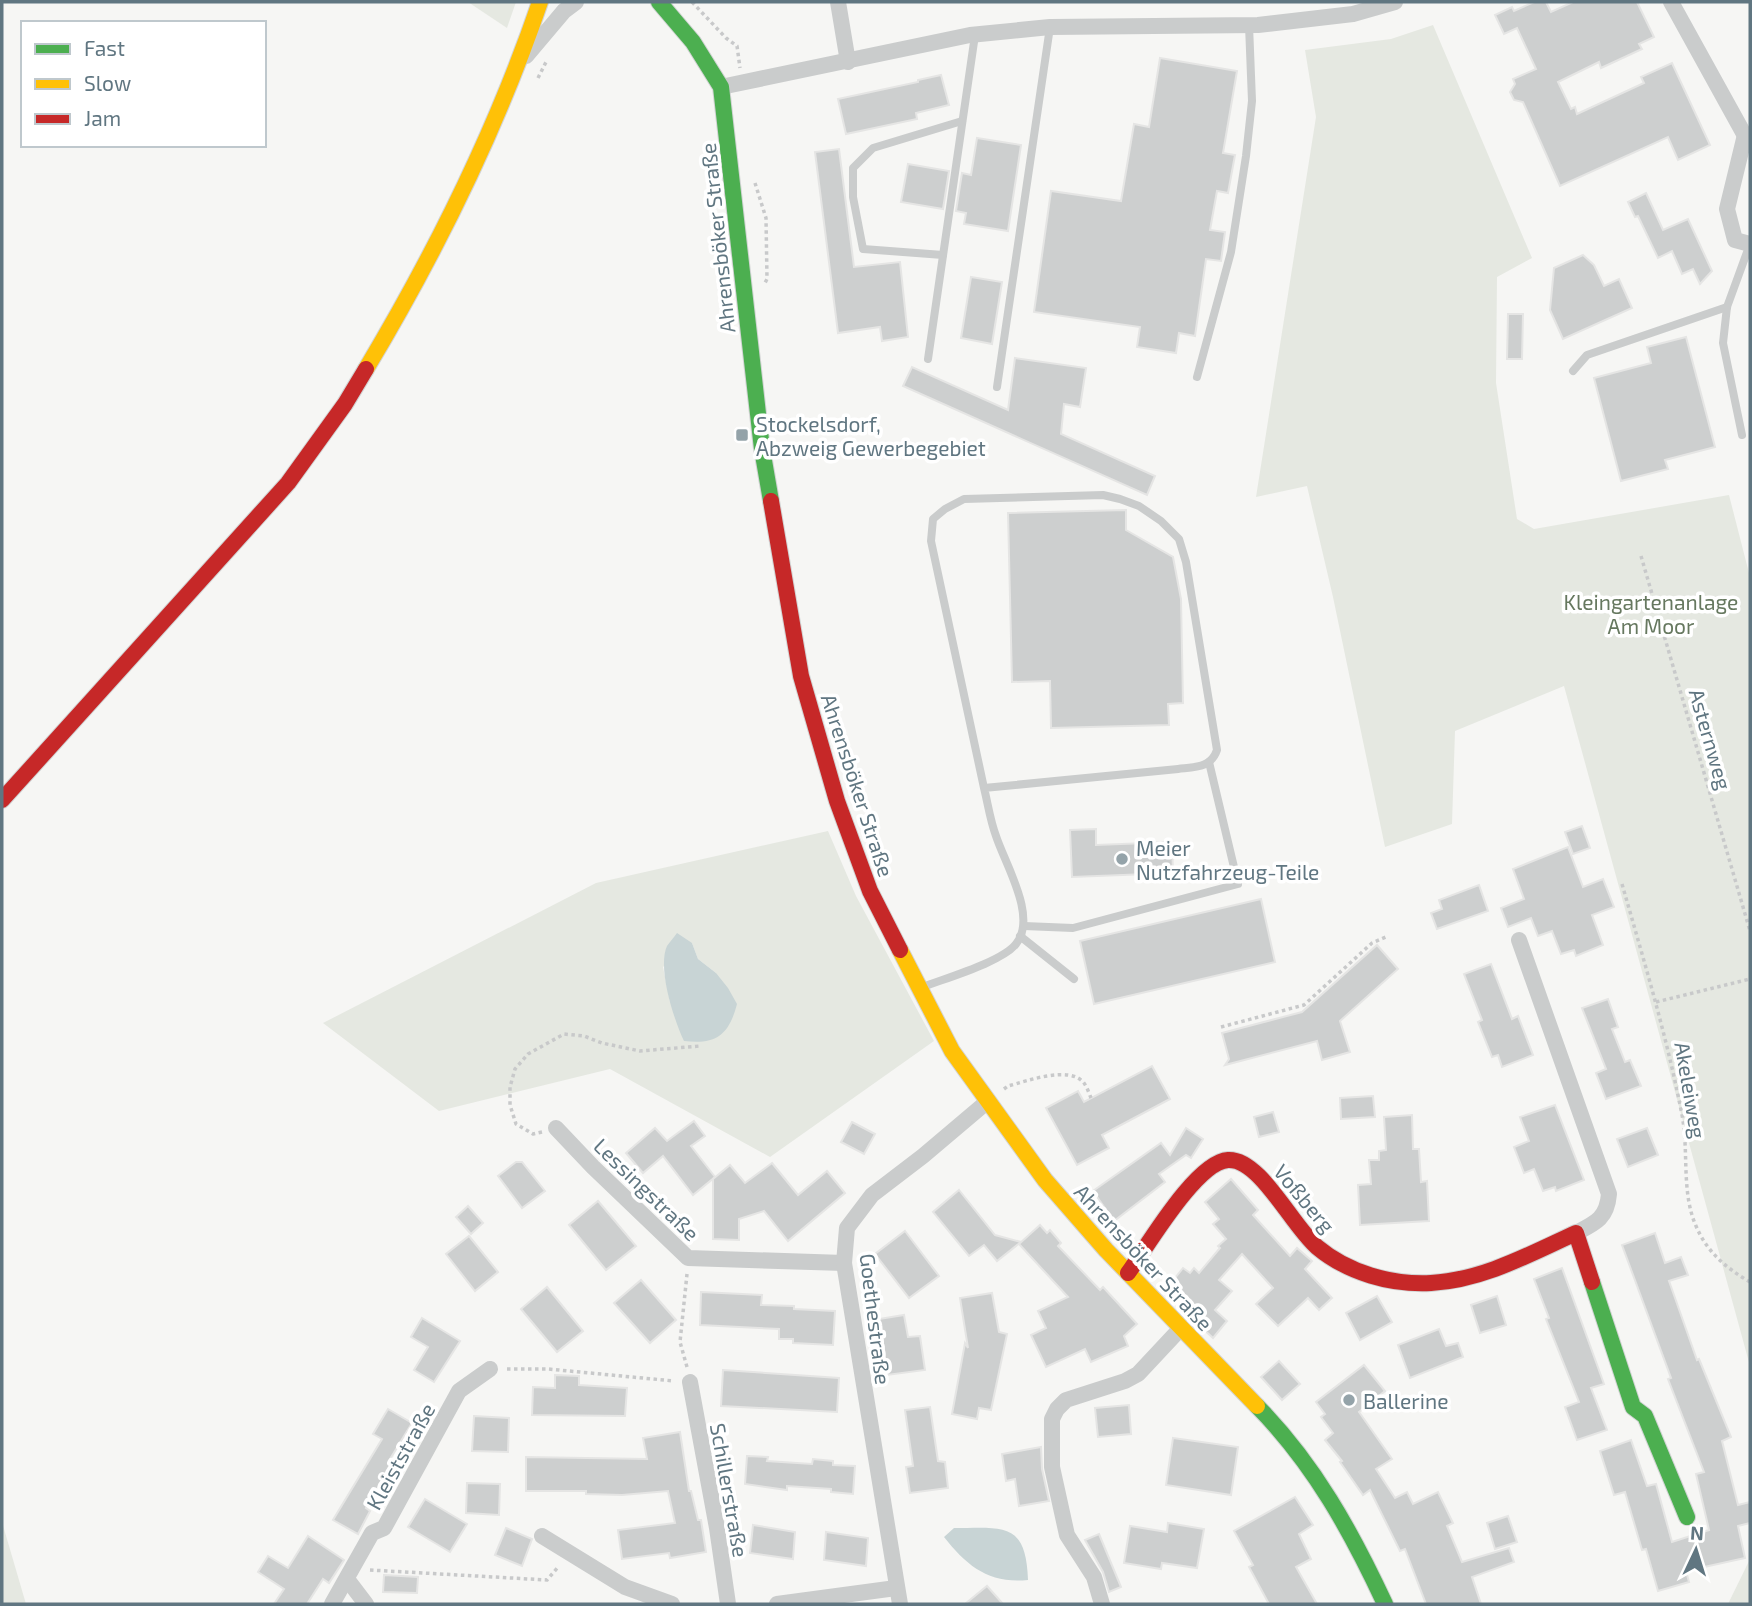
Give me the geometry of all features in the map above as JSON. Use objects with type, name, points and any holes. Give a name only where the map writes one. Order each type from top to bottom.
[{"type":"street","points":[[2,800],[288,483],[345,404],[425,268],[459,200],[518,66],[540,2]]},
{"type":"street","points":[[518,66],[564,10],[576,2]]},
{"type":"street","name":"Ahrensböker Straße","points":[[659,2],[694,40],[710,63],[721,87],[762,449],[801,676],[837,801],[865,878],[952,1051],[1045,1180],[1128,1273],[1264,1413],[1314,1473],[1357,1543],[1385,1604]]},
{"type":"street","points":[[838,2],[848,62]]},
{"type":"street","points":[[721,87],[975,35],[1050,27],[1249,25],[1353,14],[1395,2]]},
{"type":"street","points":[[1671,2],[1747,140],[1727,209],[1735,240],[1750,244]]},
{"type":"street","name":"Voßberg","points":[[1128,1273],[1195,1178],[1213,1163],[1231,1159],[1248,1165],[1259,1175],[1286,1212],[1322,1251],[1359,1272],[1390,1280],[1430,1283],[1478,1275],[1597,1222],[1608,1209],[1609,1194],[1519,940]]},
{"type":"street","name":"Goethestraße","points":[[900,1604],[844,1263],[847,1228],[872,1195],[988,1101]]},
{"type":"street","name":"Lessingstraße","points":[[556,1128],[647,1221],[688,1258],[844,1263]]},
{"type":"street","points":[[1576,1233],[1633,1407],[1645,1416],[1687,1517]]},
{"type":"street","points":[[1102,1604],[1094,1577],[1067,1535],[1052,1467],[1052,1419],[1066,1400],[1125,1381],[1138,1374],[1181,1328]]},
{"type":"street","name":"Kleiststraße","points":[[332,1604],[372,1533],[384,1528],[459,1391],[490,1369]]},
{"type":"street","name":"Schillerstraße","points":[[690,1382],[717,1528],[727,1604]]},
{"type":"street","points":[[542,1536],[625,1587],[671,1604]]},
{"type":"street","points":[[350,1574],[366,1604]]},
{"type":"street","points":[[777,1604],[896,1587]]},
{"type":"lane","points":[[1197,377],[1231,252],[1246,156],[1252,101],[1249,25]]},
{"type":"lane","points":[[997,387],[1050,27]]},
{"type":"lane","points":[[928,359],[975,35]]},
{"type":"lane","points":[[943,255],[863,249],[853,197],[853,168],[873,148],[962,121]]},
{"type":"lane","points":[[1742,435],[1723,343],[1727,307],[1750,244]]},
{"type":"lane","points":[[1573,371],[1587,355],[1727,307]]},
{"type":"lane","points":[[920,988],[997,958],[1017,944],[1024,926],[1019,892],[993,827],[984,788],[931,541],[933,519],[964,499],[1102,495],[1139,506],[1161,521],[1179,539],[1186,562],[1217,750],[1214,759],[1204,765],[1178,769],[984,788]]},
{"type":"lane","points":[[1024,926],[1073,928],[1238,884],[1209,762]]},
{"type":"lane","points":[[1020,936],[1074,979]]},
{"type":"path","name":"Asternweg","points":[[1641,556],[1750,931]]},
{"type":"path","name":"Akeleiweg","points":[[1622,884],[1656,1002],[1684,1123],[1694,1223],[1716,1257],[1731,1271],[1750,1282]]},
{"type":"path","points":[[1221,1027],[1304,1005],[1372,943],[1388,936]]},
{"type":"path","points":[[1656,1002],[1750,979]]},
{"type":"path","points":[[556,1128],[533,1134],[516,1124],[510,1105],[510,1087],[515,1069],[528,1054],[564,1034],[584,1036],[639,1051],[700,1046]]},
{"type":"path","points":[[988,1101],[1008,1086],[1046,1076],[1068,1074],[1083,1080],[1091,1098]]},
{"type":"path","points":[[490,1369],[548,1369],[690,1382],[680,1342],[688,1258]]},
{"type":"path","points":[[350,1574],[547,1580],[569,1554]]},
{"type":"green space","points":[[468,2],[516,2],[507,28]]},
{"type":"green space","name":"Kleingartenanlage Am Moor","points":[[1433,25],[1532,258],[1497,277],[1496,383],[1517,519],[1534,529],[1729,495],[1750,577],[1750,1366],[1564,686],[1455,731],[1452,824],[1385,847],[1307,486],[1256,497],[1316,117],[1305,50],[1391,39]]},
{"type":"green space","points":[[828,831],[856,896],[934,1041],[770,1157],[610,1069],[439,1111],[323,1023],[596,883]],"holes":[[[692,943],[698,959],[716,973],[670,1002],[663,967]]]},
{"type":"green space","points":[[2,1522],[26,1604],[2,1604]]},
{"type":"green space","points":[[1750,1559],[1750,1604],[1728,1604]]},
{"type":"shaded area","points":[[677,933],[692,943],[698,959],[716,973],[737,1004],[730,1023],[720,1036],[713,1039],[684,1041],[676,1020],[665,980],[664,956],[667,946]]},
{"type":"shaded area","points":[[954,1528],[986,1528],[1009,1532],[1017,1538],[1022,1547],[1028,1580],[990,1576],[970,1564],[944,1537]]},
{"type":"building","points":[[1534,2],[1546,2],[1551,12],[1573,2],[1637,2],[1654,37],[1639,44],[1642,49],[1601,68],[1599,62],[1558,82],[1571,109],[1575,107],[1577,114],[1644,83],[1641,77],[1672,63],[1710,145],[1678,160],[1668,137],[1560,186],[1523,102],[1514,100],[1510,92],[1515,84],[1513,79],[1536,69],[1517,28],[1504,34],[1495,15],[1512,7],[1514,11]]},
{"type":"building","points":[[1160,58],[1237,71],[1223,153],[1235,155],[1228,193],[1217,191],[1210,230],[1225,232],[1221,261],[1206,259],[1195,336],[1179,333],[1176,353],[1137,347],[1140,327],[1034,312],[1051,191],[1121,201],[1134,124],[1149,127]]},
{"type":"building","points":[[941,75],[949,105],[916,113],[917,119],[846,134],[838,99]]},
{"type":"building","points":[[977,138],[1021,145],[1008,231],[964,224],[966,213],[956,211],[962,173],[971,175]]},
{"type":"building","points":[[839,149],[854,267],[900,262],[908,337],[882,341],[880,327],[838,333],[815,152]]},
{"type":"building","points":[[908,164],[949,171],[943,209],[901,202]]},
{"type":"building","points":[[1646,193],[1663,230],[1688,219],[1712,271],[1700,284],[1693,269],[1682,274],[1672,251],[1658,258],[1638,216],[1635,217],[1628,202]]},
{"type":"building","points":[[1583,255],[1594,265],[1604,286],[1619,279],[1632,308],[1563,339],[1550,310],[1554,268]]},
{"type":"building","points":[[971,277],[1002,282],[992,344],[961,338]]},
{"type":"building","points":[[1508,314],[1523,314],[1522,359],[1507,359]]},
{"type":"building","points":[[1686,337],[1715,447],[1665,460],[1668,469],[1621,481],[1594,378],[1651,363],[1647,347]]},
{"type":"building","points":[[1015,358],[1086,368],[1080,407],[1064,404],[1061,434],[1155,476],[1147,495],[903,386],[912,367],[1008,410]]},
{"type":"building","points":[[1126,510],[1126,530],[1173,557],[1181,599],[1183,703],[1168,704],[1169,725],[1051,728],[1050,681],[1012,682],[1008,513]]},
{"type":"building","points":[[1582,826],[1590,848],[1573,854],[1565,832]]},
{"type":"building","name":"Meier Nutzfahrzeug-Teile","points":[[1096,829],[1096,845],[1172,842],[1173,873],[1072,877],[1070,830]]},
{"type":"building","points":[[1568,847],[1583,887],[1603,879],[1614,907],[1592,915],[1603,945],[1576,956],[1574,950],[1561,954],[1552,931],[1538,936],[1531,918],[1508,927],[1501,908],[1524,899],[1513,869]]},
{"type":"building","points":[[1479,885],[1488,911],[1437,929],[1431,913],[1442,909],[1439,900]]},
{"type":"building","points":[[1261,899],[1275,962],[1094,1004],[1080,941]]},
{"type":"building","points":[[1377,945],[1398,969],[1340,1021],[1350,1052],[1322,1060],[1317,1041],[1225,1065],[1229,1059],[1222,1033],[1302,1012]]},
{"type":"building","points":[[1491,964],[1512,1019],[1518,1016],[1533,1055],[1502,1067],[1498,1055],[1492,1057],[1478,1022],[1482,1020],[1464,974]]},
{"type":"building","points":[[1608,999],[1618,1027],[1612,1029],[1625,1062],[1630,1060],[1641,1086],[1606,1099],[1596,1073],[1606,1069],[1582,1008]]},
{"type":"building","points":[[1152,1066],[1170,1099],[1102,1135],[1109,1148],[1077,1165],[1046,1108],[1078,1091],[1084,1102]]},
{"type":"building","points":[[1373,1096],[1375,1117],[1341,1119],[1340,1098]]},
{"type":"building","points":[[1555,1105],[1584,1180],[1556,1191],[1555,1187],[1543,1191],[1534,1169],[1524,1173],[1514,1147],[1529,1141],[1520,1117]]},
{"type":"building","points":[[1273,1112],[1279,1132],[1259,1137],[1254,1117]]},
{"type":"building","points":[[1412,1115],[1413,1149],[1419,1149],[1421,1182],[1427,1181],[1429,1221],[1360,1225],[1358,1185],[1371,1184],[1369,1160],[1379,1160],[1379,1151],[1386,1150],[1384,1117]]},
{"type":"building","points":[[694,1121],[705,1136],[691,1146],[715,1177],[693,1195],[663,1156],[643,1173],[626,1153],[655,1128],[667,1141]]},
{"type":"building","points":[[852,1122],[875,1134],[864,1154],[841,1142]]},
{"type":"building","points":[[1186,1128],[1203,1139],[1191,1158],[1186,1155],[1159,1174],[1165,1182],[1114,1221],[1093,1191],[1161,1143],[1170,1155]]},
{"type":"building","points":[[1647,1128],[1658,1155],[1628,1167],[1617,1139]]},
{"type":"building","points":[[516,1162],[522,1162],[545,1191],[522,1208],[498,1176]]},
{"type":"building","points":[[772,1163],[798,1195],[827,1171],[845,1193],[788,1241],[764,1211],[739,1219],[739,1240],[713,1239],[713,1179],[730,1165],[745,1183]]},
{"type":"building","points":[[1231,1179],[1258,1210],[1253,1215],[1290,1256],[1297,1248],[1312,1261],[1305,1269],[1332,1298],[1319,1310],[1308,1298],[1278,1326],[1256,1304],[1273,1288],[1242,1254],[1219,1280],[1232,1291],[1215,1310],[1227,1321],[1213,1338],[1200,1326],[1206,1320],[1167,1288],[1183,1268],[1190,1273],[1194,1268],[1199,1273],[1226,1239],[1213,1224],[1219,1219],[1205,1202]]},
{"type":"building","points":[[959,1190],[995,1235],[1021,1242],[997,1261],[984,1245],[969,1256],[933,1212]]},
{"type":"building","points":[[598,1201],[636,1246],[606,1270],[569,1225]]},
{"type":"building","points":[[468,1206],[483,1223],[471,1234],[456,1217]]},
{"type":"building","points":[[1040,1225],[1047,1233],[1050,1230],[1061,1243],[1058,1246],[1100,1290],[1103,1287],[1137,1324],[1124,1336],[1128,1346],[1091,1362],[1085,1349],[1046,1367],[1031,1335],[1046,1328],[1038,1311],[1068,1297],[1019,1244]]},
{"type":"building","points":[[905,1231],[939,1276],[909,1298],[875,1254]]},
{"type":"building","points":[[1655,1233],[1665,1263],[1681,1257],[1688,1275],[1669,1281],[1697,1360],[1699,1359],[1731,1437],[1722,1441],[1738,1505],[1750,1502],[1750,1523],[1738,1526],[1745,1558],[1686,1571],[1689,1582],[1658,1591],[1646,1549],[1642,1550],[1625,1492],[1614,1495],[1600,1451],[1631,1440],[1647,1486],[1656,1484],[1672,1542],[1709,1530],[1696,1474],[1704,1472],[1668,1379],[1671,1378],[1622,1245]]},
{"type":"building","points":[[469,1236],[498,1272],[475,1291],[446,1254]]},
{"type":"building","points":[[1562,1268],[1604,1384],[1591,1388],[1607,1430],[1577,1440],[1565,1407],[1579,1402],[1546,1319],[1549,1318],[1534,1279]]},
{"type":"building","points":[[641,1280],[676,1320],[650,1343],[614,1303]]},
{"type":"building","points":[[547,1287],[583,1331],[557,1352],[521,1309]]},
{"type":"building","points":[[701,1292],[762,1295],[761,1305],[835,1311],[833,1345],[793,1343],[793,1339],[779,1339],[779,1329],[700,1325]]},
{"type":"building","points":[[992,1293],[999,1332],[1007,1334],[991,1410],[979,1408],[977,1419],[952,1414],[965,1343],[968,1348],[960,1298]]},
{"type":"building","points":[[1377,1296],[1392,1322],[1360,1340],[1346,1313]]},
{"type":"building","points":[[1497,1296],[1506,1325],[1480,1333],[1471,1305]]},
{"type":"building","points":[[904,1315],[908,1337],[920,1336],[925,1370],[887,1375],[879,1319]]},
{"type":"building","points":[[422,1318],[460,1341],[434,1382],[414,1370],[428,1347],[411,1337]]},
{"type":"building","points":[[1439,1329],[1446,1346],[1458,1343],[1463,1357],[1410,1378],[1398,1345]]},
{"type":"building","points":[[1279,1361],[1300,1384],[1282,1400],[1261,1377]]},
{"type":"building","points":[[1364,1365],[1385,1391],[1359,1412],[1392,1459],[1376,1469],[1395,1498],[1407,1492],[1413,1504],[1438,1492],[1453,1523],[1447,1526],[1462,1562],[1509,1548],[1514,1562],[1472,1577],[1481,1604],[1426,1604],[1405,1549],[1400,1551],[1370,1490],[1363,1495],[1325,1440],[1333,1433],[1321,1417],[1325,1414],[1316,1402]]},
{"type":"building","points":[[723,1370],[839,1378],[837,1412],[721,1406]]},
{"type":"building","points":[[555,1375],[579,1376],[579,1385],[627,1388],[625,1416],[532,1415],[533,1387],[555,1388]]},
{"type":"building","points":[[1129,1405],[1131,1434],[1098,1437],[1095,1408]]},
{"type":"building","points":[[930,1407],[938,1461],[945,1462],[948,1488],[910,1493],[906,1467],[913,1466],[905,1410]]},
{"type":"building","points":[[388,1409],[412,1423],[390,1459],[394,1461],[366,1508],[370,1511],[358,1534],[333,1520],[382,1439],[373,1434]]},
{"type":"building","points":[[474,1416],[509,1418],[508,1452],[472,1451]]},
{"type":"building","points":[[680,1432],[689,1491],[698,1520],[701,1520],[706,1552],[670,1558],[669,1553],[622,1559],[618,1530],[675,1523],[668,1491],[622,1495],[586,1494],[586,1491],[526,1491],[526,1457],[647,1459],[643,1438]]},
{"type":"building","points":[[1173,1438],[1238,1447],[1231,1495],[1166,1485]]},
{"type":"building","points":[[1041,1447],[1042,1469],[1049,1501],[1019,1506],[1015,1479],[1006,1481],[1002,1454]]},
{"type":"building","points":[[747,1456],[768,1457],[767,1461],[812,1464],[813,1459],[833,1461],[833,1465],[855,1466],[853,1494],[831,1492],[831,1489],[787,1486],[787,1490],[745,1484]]},
{"type":"building","points":[[467,1483],[500,1484],[499,1515],[466,1513]]},
{"type":"building","points":[[1295,1497],[1313,1525],[1299,1534],[1311,1559],[1296,1567],[1317,1604],[1269,1604],[1249,1567],[1253,1565],[1234,1531]]},
{"type":"building","points":[[425,1499],[467,1524],[450,1552],[408,1527]]},
{"type":"building","points":[[1508,1516],[1517,1542],[1495,1549],[1487,1523]]},
{"type":"building","points":[[1168,1523],[1204,1529],[1197,1568],[1162,1563],[1161,1569],[1124,1563],[1130,1526],[1167,1532]]},
{"type":"building","points":[[753,1525],[795,1532],[793,1559],[750,1553]]},
{"type":"building","points":[[506,1528],[532,1539],[522,1566],[495,1555]]},
{"type":"building","points":[[826,1532],[868,1538],[866,1566],[824,1560]]},
{"type":"building","points":[[1099,1534],[1121,1587],[1109,1592],[1103,1572],[1085,1540]]},
{"type":"building","points":[[308,1536],[344,1560],[329,1583],[323,1579],[307,1604],[274,1604],[284,1589],[258,1572],[268,1556],[288,1568]]},
{"type":"building","points":[[384,1575],[418,1577],[417,1593],[383,1592]]},
{"type":"building","points":[[987,1586],[1003,1604],[965,1604]]},
{"type":"traffic: fast","points":[[659,2],[693,42],[721,87],[762,449],[771,501]]},
{"type":"traffic: fast","points":[[1592,1282],[1633,1407],[1645,1416],[1687,1517]]},
{"type":"traffic: fast","points":[[1257,1406],[1296,1451],[1330,1499],[1385,1604]]},
{"type":"traffic: slow","points":[[366,369],[417,280],[463,190],[504,97],[540,2]]},
{"type":"traffic: slow","points":[[900,950],[952,1051],[1045,1180],[1106,1250],[1257,1406]]},
{"type":"traffic: jam","points":[[2,800],[288,483],[345,404],[366,369]]},
{"type":"traffic: jam","points":[[771,501],[801,676],[837,801],[870,891],[900,950]]},
{"type":"traffic: jam","points":[[1128,1273],[1187,1190],[1215,1164],[1228,1160],[1240,1162],[1264,1181],[1317,1247],[1342,1264],[1371,1276],[1416,1283],[1450,1281],[1506,1265],[1576,1233],[1592,1282]]},
{"type":"place","name":"Stockelsdorf, Abzweig Gewerbegebiet","points":[[742,435]]},
{"type":"place","name":"Meier Nutzfahrzeug-Teile","points":[[1122,859]]},
{"type":"place","name":"Ballerine","points":[[1349,1400]]}]
